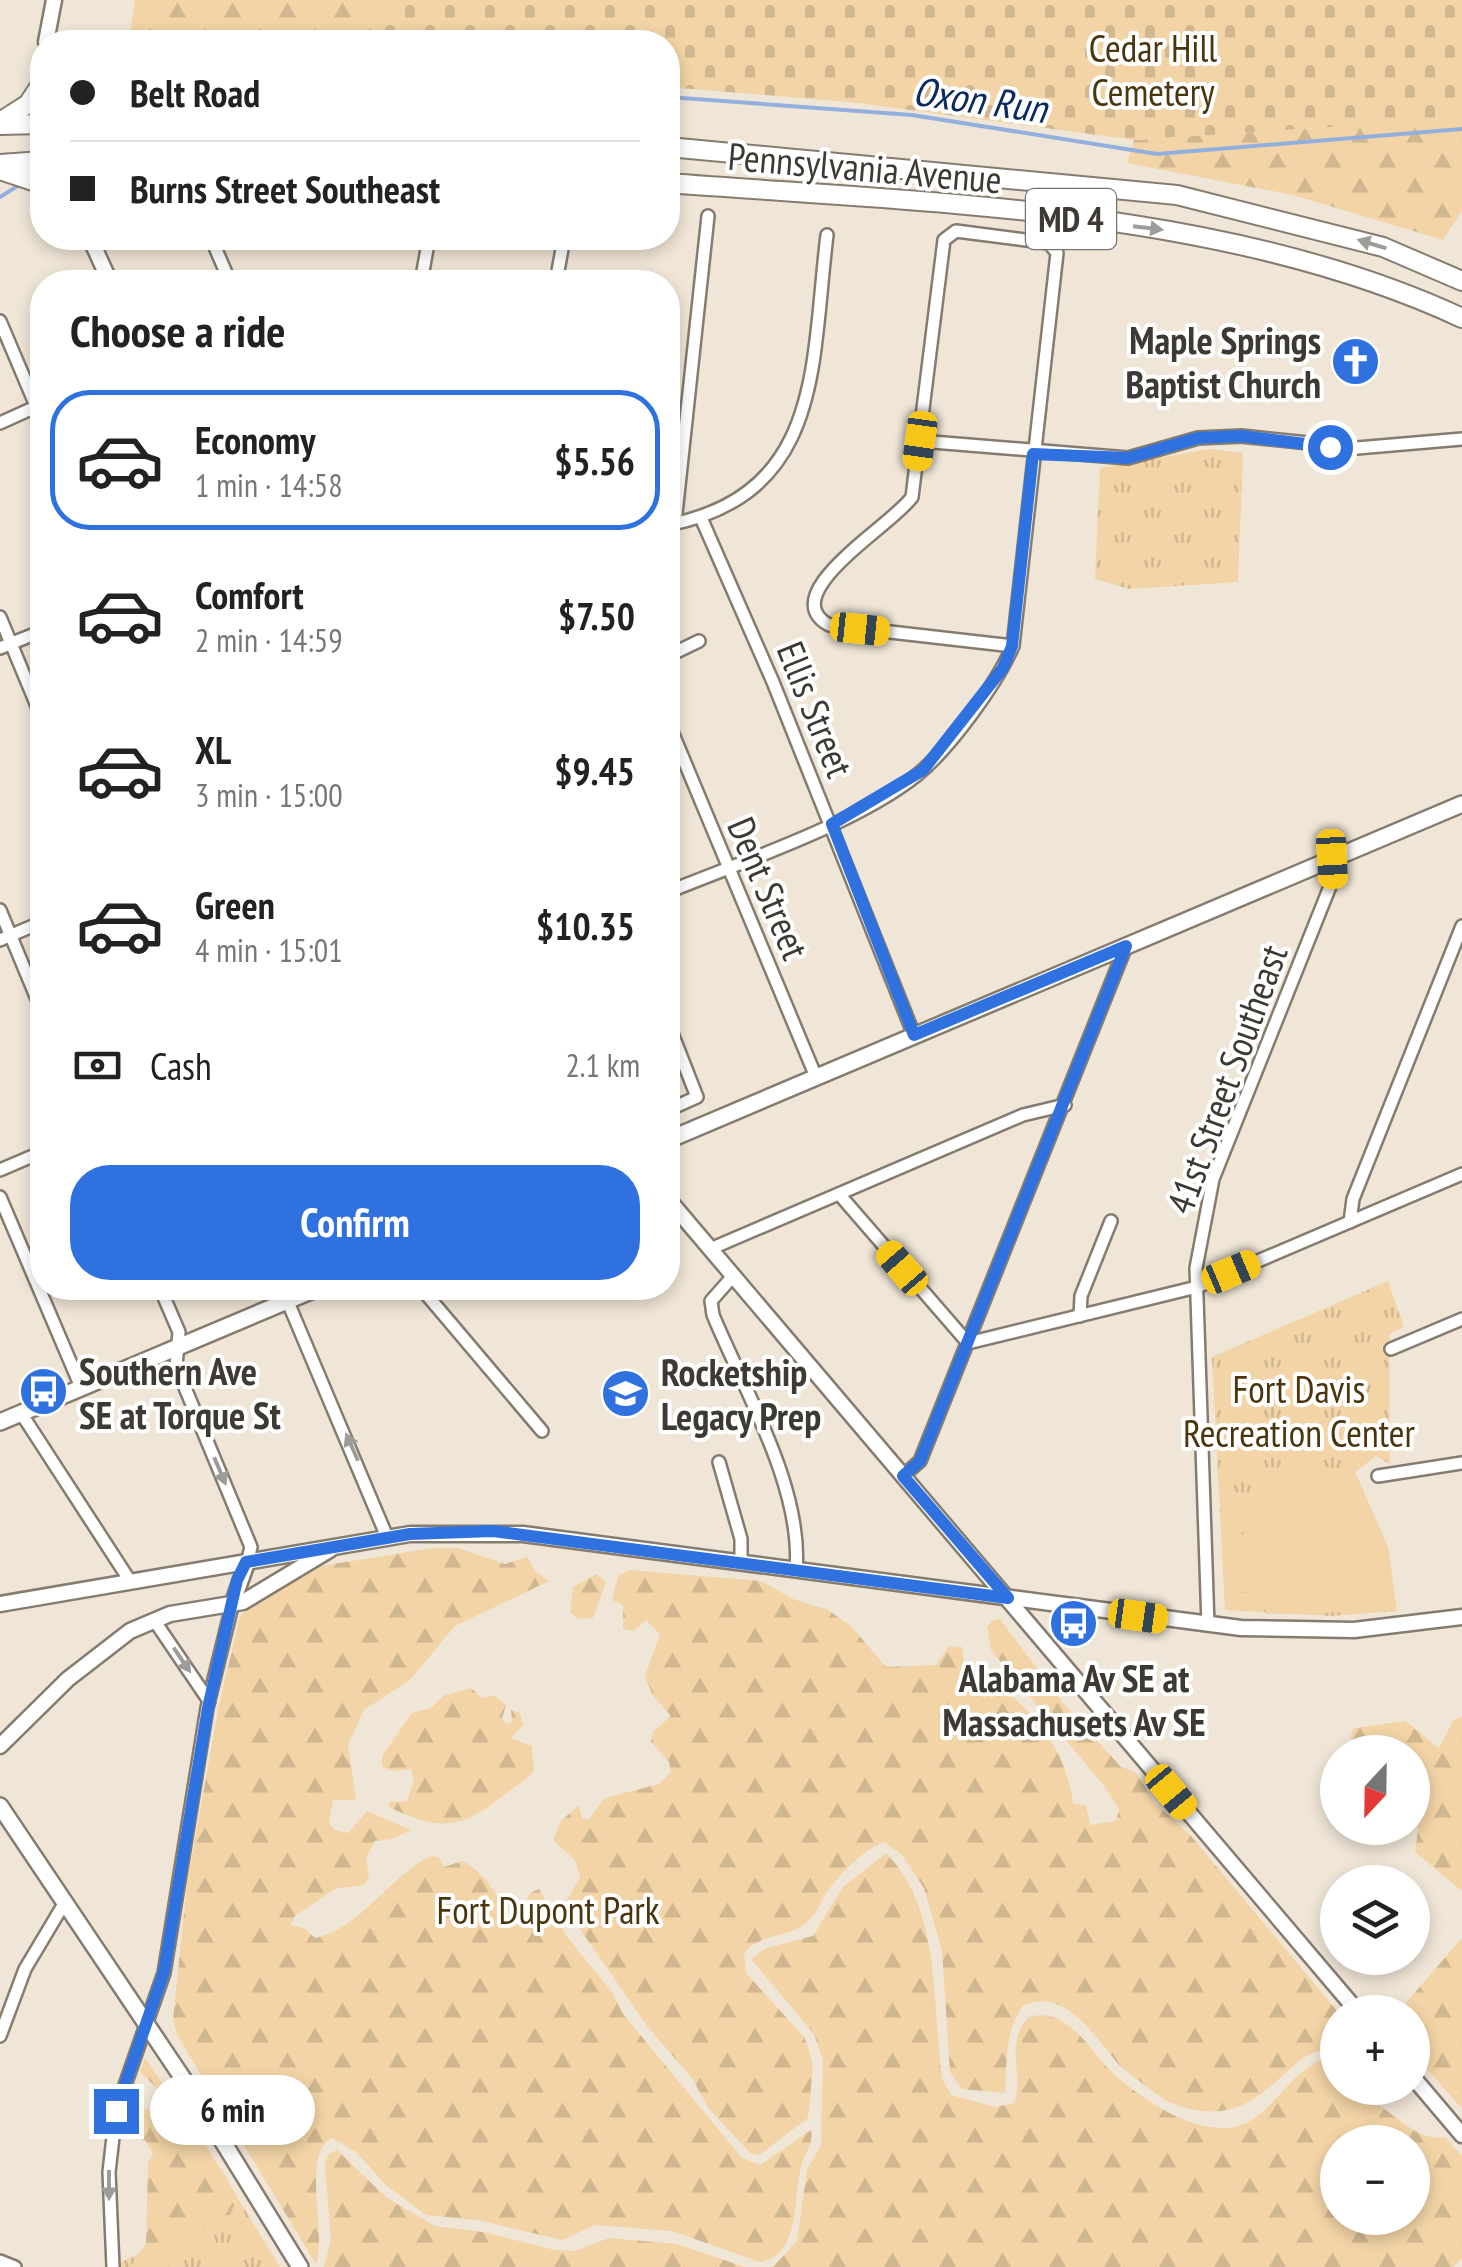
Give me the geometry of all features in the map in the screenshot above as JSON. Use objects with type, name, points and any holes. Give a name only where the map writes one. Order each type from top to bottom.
[{"type":"highway","points":[[0,123],[30,101]]},
{"type":"highway","points":[[0,123],[30,124]]},
{"type":"highway","name":"Pennsylvania Avenue","points":[[680,148],[1177,195],[1383,247],[1462,281]]},
{"type":"highway","points":[[0,167],[30,163]]},
{"type":"highway","points":[[0,167],[30,179]]},
{"type":"highway","name":"Pennsylvania Avenue","points":[[680,184],[1016,213],[1190,233],[1358,274],[1462,318]]},
{"type":"main road","points":[[680,1135],[1462,804]]},
{"type":"main road","points":[[0,1422],[178,1347],[272,1300]]},
{"type":"main road","points":[[0,1806],[146,2024],[300,2267]]},
{"type":"street","points":[[48,30],[54,0]]},
{"type":"street","points":[[680,449],[708,216]]},
{"type":"street","points":[[680,887],[832,824],[923,770],[1003,668],[1012,646],[1057,253],[1049,243],[956,232],[944,240],[912,497],[901,513],[826,575],[815,588],[813,606],[820,620],[829,625],[1012,646]]},
{"type":"street","points":[[680,523],[702,520],[764,479],[799,424],[814,345],[827,235]]},
{"type":"street","points":[[0,321],[30,384]]},
{"type":"street","points":[[0,423],[30,410]]},
{"type":"street","points":[[920,441],[1033,454],[1128,458],[1198,438],[1241,436],[1357,448],[1462,439]]},
{"type":"street","name":"Ellis Street","points":[[702,520],[832,824],[914,1035]]},
{"type":"street","points":[[0,617],[6,646],[30,694]]},
{"type":"street","points":[[6,646],[30,636]]},
{"type":"street","points":[[680,650],[699,641]]},
{"type":"street","name":"Dent Street","points":[[680,751],[816,1077]]},
{"type":"street","name":"41st Street Southeast","points":[[1208,1625],[1196,1287],[1199,1242],[1213,1179],[1334,880],[1332,859]]},
{"type":"street","points":[[0,910],[5,938],[30,987]]},
{"type":"street","points":[[1350,1222],[1353,1199],[1462,926]]},
{"type":"street","points":[[5,938],[30,927]]},
{"type":"street","points":[[903,1476],[920,1461],[1126,946]]},
{"type":"street","points":[[680,1054],[697,1097],[680,1105]]},
{"type":"street","points":[[710,1249],[1023,1115],[1065,1105]]},
{"type":"street","points":[[0,1170],[30,1157]]},
{"type":"street","points":[[968,1343],[1196,1287],[1462,1174]]},
{"type":"street","points":[[839,1194],[968,1343]]},
{"type":"street","points":[[0,1198],[30,1268]]},
{"type":"street","points":[[680,1213],[1344,1995]]},
{"type":"street","points":[[1080,1316],[1081,1296],[1111,1221]]},
{"type":"street","points":[[733,1276],[712,1301],[712,1315],[784,1485],[799,1536],[796,1570]]},
{"type":"street","points":[[43,1300],[81,1388]]},
{"type":"street","points":[[113,2267],[108,2181],[112,2136],[122,2086],[164,1972],[209,1701],[250,1547],[176,1366],[179,1332],[165,1300]]},
{"type":"street","points":[[287,1300],[387,1537]]},
{"type":"street","points":[[430,1300],[542,1431]]},
{"type":"street","points":[[1391,1348],[1462,1319]]},
{"type":"street","points":[[21,1413],[130,1581]]},
{"type":"street","points":[[719,1462],[742,1538],[742,1563]]},
{"type":"street","points":[[1378,1476],[1462,1463]]},
{"type":"street","points":[[0,1604],[387,1537],[451,1531],[510,1532],[1208,1625],[1328,1631],[1462,1616]]},
{"type":"street","points":[[0,1746],[101,1651],[154,1620],[250,1599],[336,1546]]},
{"type":"street","points":[[154,1620],[209,1701]]},
{"type":"street","points":[[0,2036],[25,1969],[65,1902]]},
{"type":"street","points":[[1430,2097],[1462,2134]]},
{"type":"street","points":[[0,2261],[14,2267]]},
{"type":"green space","points":[[135,0],[376,0],[376,30],[131,30]]},
{"type":"green space","name":"Cedar Hill Cemetery","points":[[376,0],[1462,0],[1462,118],[1134,140],[859,103],[680,88],[680,30],[376,30]]},
{"type":"green space","points":[[1462,118],[1462,210],[1443,240],[1293,195],[1127,163],[1134,140]]},
{"type":"green space","points":[[1210,449],[1243,453],[1238,582],[1129,589],[1095,579],[1100,468]]},
{"type":"green space","name":"Fort Davis Recreation Center","points":[[1388,1281],[1404,1327],[1389,1334],[1390,1464],[1376,1456],[1355,1472],[1388,1547],[1397,1611],[1331,1616],[1225,1610],[1212,1357]]},
{"type":"green space","points":[[1355,1472],[1388,1547],[1397,1611],[1266,1614],[1261,1481]]},
{"type":"green space","points":[[1256,1534],[1258,1591],[1230,1593],[1228,1535]]},
{"type":"green space","name":"Fort Dupont Park","points":[[433,1548],[458,1548],[505,1564],[527,1557],[536,1572],[549,1581],[455,1626],[410,1680],[364,1710],[348,1745],[356,1800],[333,1800],[329,1823],[335,1830],[348,1833],[367,1811],[411,1830],[392,1839],[375,1841],[366,1858],[369,1877],[364,1885],[335,1889],[295,1916],[290,1925],[304,1928],[315,1938],[332,1932],[431,1856],[439,1857],[444,1867],[462,1861],[479,1872],[512,1925],[518,1923],[530,1893],[539,1889],[568,1938],[612,1992],[623,2014],[742,2158],[760,2165],[811,2130],[789,2237],[783,2249],[771,2258],[760,2262],[672,2231],[595,2225],[562,2240],[477,2220],[426,2215],[387,2186],[356,2152],[332,2138],[323,2146],[318,2160],[316,2264],[177,2035],[173,2019],[187,1884],[219,1705],[240,1617],[249,1607],[321,1566]]},
{"type":"green space","points":[[629,1570],[761,1581],[793,1599],[828,1610],[852,1627],[886,1667],[936,1665],[949,1646],[962,1647],[964,1665],[1021,1704],[1050,1739],[1069,1781],[1073,1804],[1086,1805],[1090,1825],[1116,1821],[1119,1809],[1104,1786],[991,1650],[987,1627],[1000,1619],[1063,1703],[1120,1766],[1136,1773],[1155,1803],[1191,1836],[1324,1995],[1320,1995],[1320,2051],[1305,2057],[1254,2099],[1231,2109],[1203,2111],[1166,2100],[1120,2066],[1079,2018],[1053,2003],[1038,2001],[1023,2006],[1012,2026],[1005,2093],[962,2089],[950,2072],[942,1951],[924,1888],[902,1855],[885,1842],[845,1870],[805,1924],[764,1939],[744,1954],[746,1973],[804,2037],[813,2066],[808,2118],[759,2155],[750,2153],[709,2109],[692,2078],[647,2026],[582,1932],[566,1901],[580,1878],[575,1860],[553,1840],[561,1821],[579,1805],[582,1818],[588,1820],[605,1798],[659,1784],[671,1772],[669,1762],[651,1742],[653,1732],[671,1716],[653,1696],[645,1676],[660,1634],[646,1620],[634,1631],[623,1629],[623,1605],[612,1600],[618,1576]]},
{"type":"green space","points":[[597,1574],[606,1582],[593,1618],[578,1619],[570,1612],[573,1587]]},
{"type":"green space","points":[[471,1688],[482,1698],[494,1695],[506,1705],[502,1719],[507,1724],[512,1722],[511,1710],[520,1713],[523,1725],[511,1738],[532,1746],[534,1771],[483,1810],[458,1822],[419,1820],[389,1807],[390,1802],[407,1801],[414,1780],[411,1769],[391,1771],[382,1766],[382,1756],[412,1713],[431,1708],[443,1696]]},
{"type":"green space","points":[[1462,1716],[1462,1891],[1415,1852],[1416,1845],[1430,1845],[1430,1741],[1439,1748],[1453,1721]]},
{"type":"green space","points":[[1405,1721],[1423,1735],[1351,1735],[1354,1728]]},
{"type":"green space","points":[[886,1853],[904,1876],[926,1930],[942,2078],[951,2095],[995,2107],[1014,2103],[1017,2038],[1029,2017],[1044,2015],[1069,2025],[1108,2069],[1142,2096],[1183,2119],[1212,2127],[1242,2125],[1255,2118],[1300,2074],[1320,2061],[1320,2105],[1378,2105],[1406,2125],[1320,2125],[1320,2235],[1430,2235],[1430,2136],[1445,2137],[1462,2156],[1462,2258],[1453,2267],[773,2267],[797,2241],[807,2169],[821,2145],[823,2060],[814,2034],[751,1959],[766,1948],[813,1936],[843,1887]]},
{"type":"green space","points":[[1462,1938],[1462,2109],[1430,2072],[1430,1995],[1413,1995]]},
{"type":"green space","points":[[145,2058],[227,2178],[236,2201],[230,2215],[220,2216],[211,2207],[200,2211],[207,2227],[189,2243],[162,2255],[170,2267],[130,2267],[146,2243],[148,2163],[153,2154],[146,2141],[128,2134],[136,2109],[158,2110],[163,2094],[140,2072]]},
{"type":"green space","points":[[170,2087],[280,2267],[121,2267],[121,2262],[145,2251]]},
{"type":"green space","points":[[337,2150],[387,2198],[435,2226],[483,2232],[555,2250],[575,2251],[609,2238],[677,2244],[745,2267],[324,2267],[331,2240],[325,2164],[329,2154]]},
{"type":"waterway","name":"Oxon Run","points":[[680,98],[912,115],[1157,154],[1462,129]]},
{"type":"waterway","name":"Oxon Run","points":[[0,197],[19,185]]},
{"type":"place","name":"Maple Springs Baptist Church","points":[[1356,361]]},
{"type":"place","name":"Southern Ave SE at Torque St","points":[[44,1392]]},
{"type":"place","name":"Rocketship Legacy Prep","points":[[626,1393]]},
{"type":"place","name":"Alabama Av SE at Massachusets Av SE","points":[[1074,1623]]},
{"type":"route","points":[[116,2111],[164,1972],[208,1708],[237,1580],[246,1562],[410,1534],[493,1531],[1008,1598],[903,1476],[920,1461],[1126,946],[914,1035],[832,824],[923,770],[1003,668],[1012,646],[1033,454],[1128,458],[1198,438],[1241,436],[1330,447]]}]
